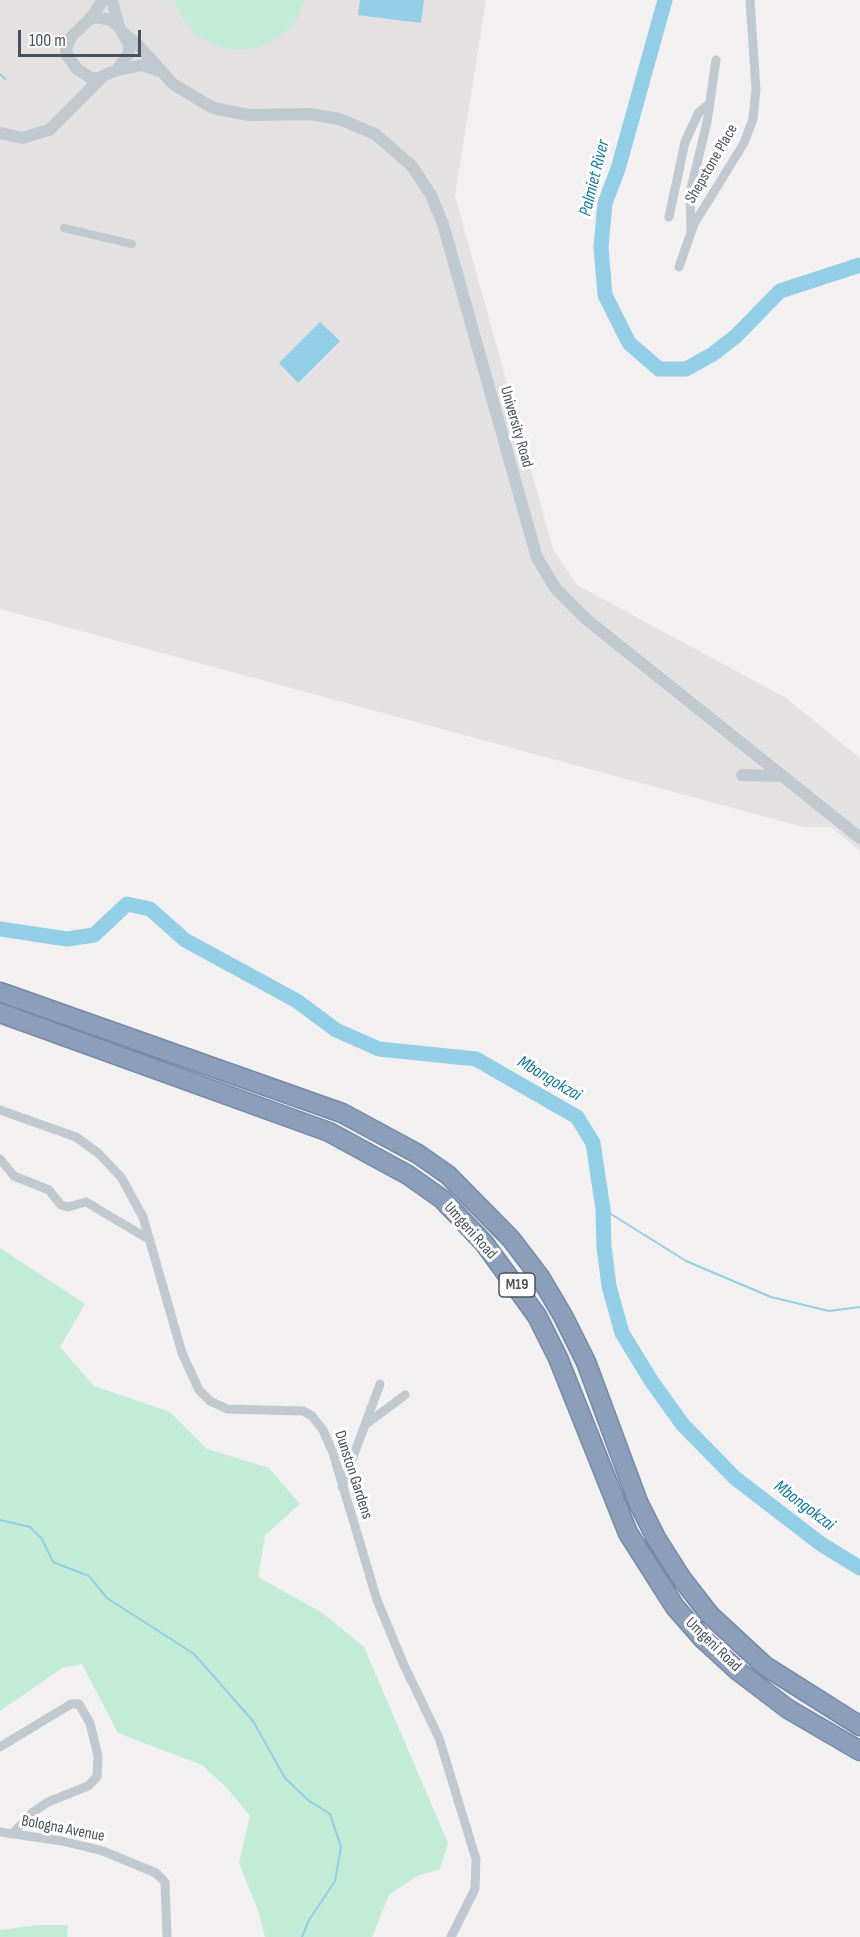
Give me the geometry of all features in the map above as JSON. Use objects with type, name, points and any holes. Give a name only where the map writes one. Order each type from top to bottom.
[{"type":"highway","name":"Umgeni Road","points":[[0,992],[342,1113],[418,1154],[448,1175],[511,1239],[540,1276],[586,1362],[638,1502],[656,1538],[682,1579],[710,1615],[765,1666],[860,1726]]},
{"type":"highway","name":"Umgeni Road","points":[[0,1013],[330,1132],[408,1175],[442,1199],[484,1243],[537,1316],[558,1358],[628,1533],[675,1607],[703,1639],[738,1671],[788,1709],[860,1751]]},
{"type":"street","points":[[103,0],[90,19],[67,43],[67,55],[75,67],[91,78],[117,70],[142,66],[160,71]]},
{"type":"street","points":[[112,0],[121,30],[129,44],[129,53],[117,70]]},
{"type":"street","name":"Shepstone Place","points":[[679,267],[691,232],[744,143],[753,119],[756,89],[750,0]]},
{"type":"street","points":[[90,19],[105,17],[121,30]]},
{"type":"street","name":"University Road","points":[[121,30],[138,45],[160,71],[190,96],[225,112],[249,115],[311,114],[350,123],[375,134],[412,166],[427,187],[443,224],[537,558],[555,589],[586,620],[860,838]]},
{"type":"street","points":[[691,232],[690,193],[716,60]]},
{"type":"street","points":[[73,103],[78,87],[75,67]]},
{"type":"street","points":[[0,133],[22,138],[40,135],[54,126],[73,103],[103,76]]},
{"type":"street","points":[[669,217],[686,142],[699,112],[709,104]]},
{"type":"street","points":[[64,228],[132,244]]},
{"type":"street","points":[[742,775],[781,776]]},
{"type":"street","name":"Dunston Gardens","points":[[0,1110],[76,1137],[98,1153],[121,1177],[135,1198],[150,1240],[182,1353],[199,1390],[210,1401],[226,1409],[294,1410],[312,1416],[328,1440],[388,1628],[439,1738],[476,1859],[475,1889],[451,1937]]},
{"type":"street","points":[[0,1159],[12,1174],[49,1190],[60,1205],[68,1207],[86,1202],[150,1240]]},
{"type":"street","points":[[342,1487],[366,1425],[368,1409],[380,1384]]},
{"type":"street","points":[[366,1425],[405,1395]]},
{"type":"street","points":[[0,1747],[71,1704],[79,1704],[90,1723],[98,1756],[97,1778],[88,1786],[48,1802],[33,1812],[12,1834]]},
{"type":"street","name":"Bologna Avenue","points":[[0,1832],[62,1840],[103,1851],[156,1873],[165,1882],[167,1937]]},
{"type":"shaded area","points":[[0,0],[486,0],[455,196],[553,549],[577,585],[786,698],[860,758],[860,851],[831,827],[803,827],[0,609]]},
{"type":"green space","points":[[174,0],[304,0],[301,11],[290,28],[274,40],[255,48],[234,50],[214,45],[197,35],[183,20]]},
{"type":"green space","points":[[0,1248],[85,1304],[60,1347],[94,1386],[170,1412],[207,1449],[269,1468],[300,1504],[265,1535],[258,1577],[321,1612],[364,1647],[448,1843],[440,1869],[417,1876],[389,1895],[372,1937],[265,1937],[258,1910],[239,1863],[250,1816],[228,1789],[202,1765],[118,1733],[82,1664],[62,1668],[0,1711]]},
{"type":"green space","points":[[38,1925],[68,1925],[67,1937],[0,1937],[0,1930]]},
{"type":"water","points":[[360,0],[424,0],[421,23],[358,15]]},
{"type":"water","points":[[320,322],[340,341],[298,383],[279,363]]},
{"type":"waterway","name":"Palmiet River","points":[[665,0],[618,169],[605,203],[601,247],[605,295],[629,343],[659,369],[686,369],[713,354],[736,336],[780,291],[860,265]]},
{"type":"waterway","points":[[0,74],[5,79]]},
{"type":"waterway","name":"Mbongokzai","points":[[0,929],[67,939],[94,935],[127,904],[150,909],[185,940],[297,1001],[336,1030],[379,1049],[476,1059],[577,1117],[593,1143],[603,1209],[604,1247],[609,1286],[622,1333],[652,1382],[683,1425],[735,1478],[821,1544],[860,1568]]},
{"type":"waterway","points":[[603,1209],[686,1261],[771,1297],[829,1311],[860,1307]]},
{"type":"waterway","points":[[0,1520],[30,1527],[42,1539],[53,1562],[89,1576],[107,1598],[194,1654],[253,1721],[285,1778],[308,1800],[330,1814],[341,1847],[335,1881],[309,1920],[302,1937]]}]
